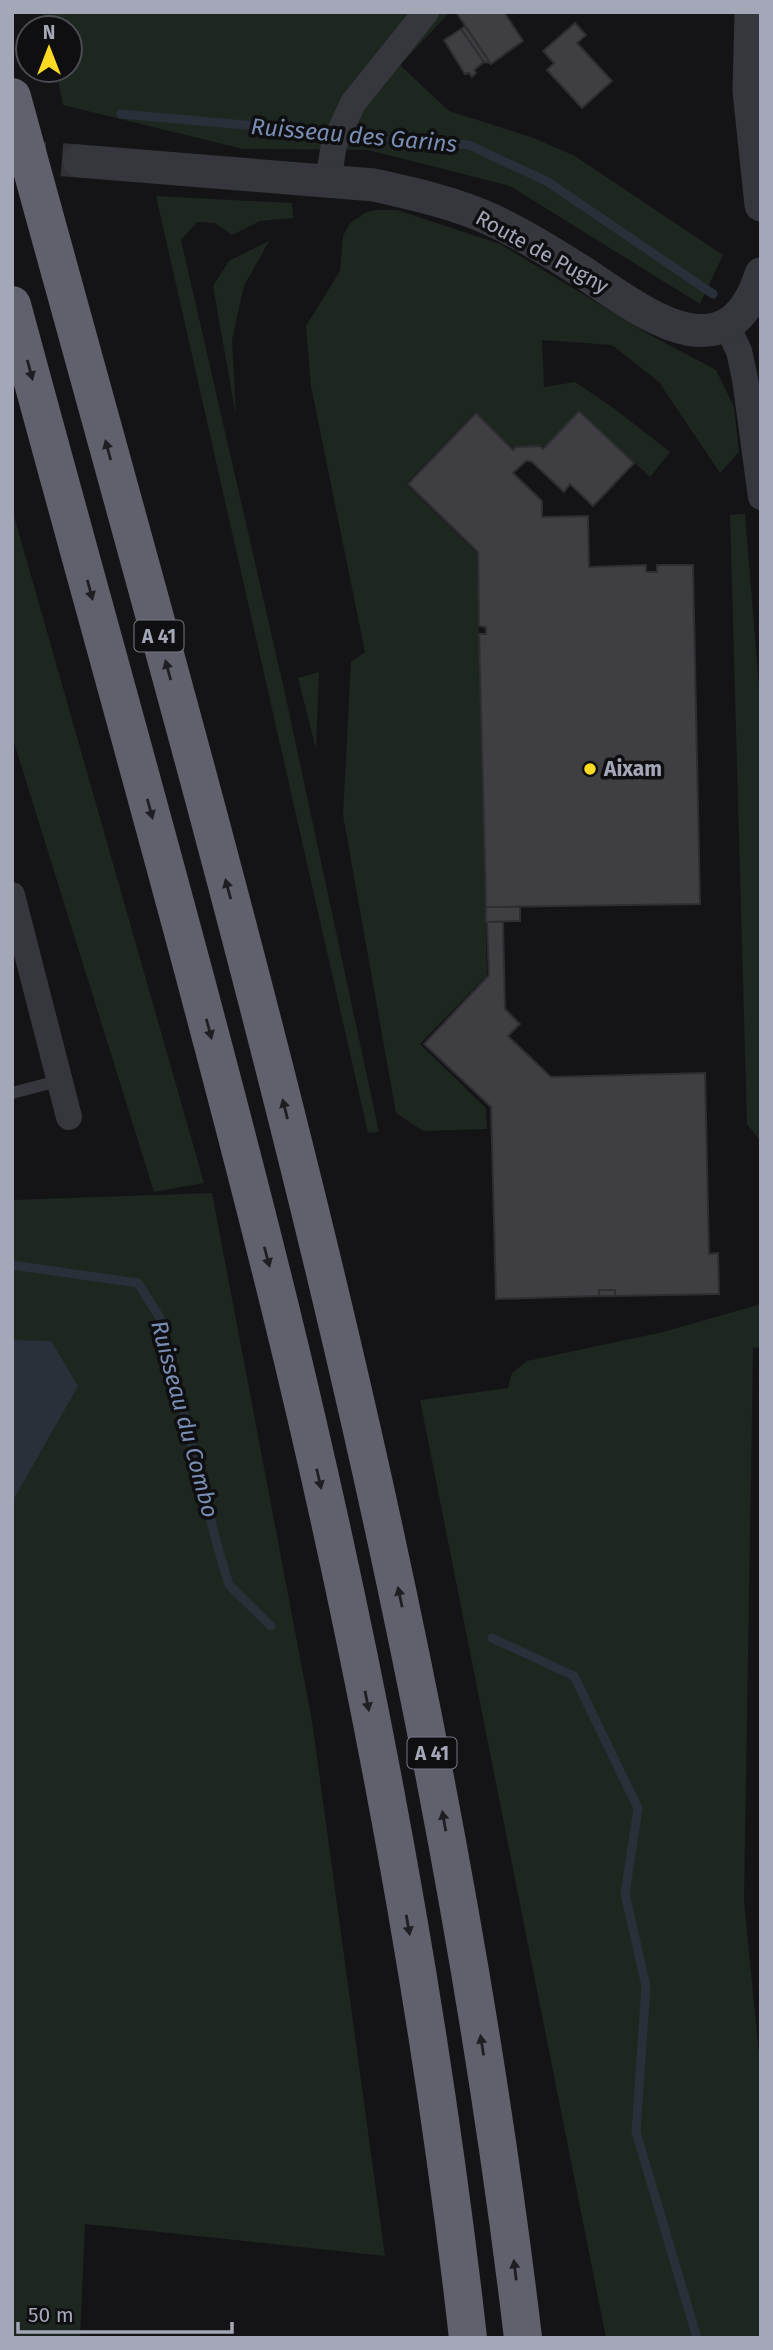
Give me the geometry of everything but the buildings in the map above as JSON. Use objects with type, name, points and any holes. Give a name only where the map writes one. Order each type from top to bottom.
[{"type":"highway","name":"A 41","points":[[12,97],[261,1015],[364,1433],[427,1725],[457,1890],[512,2246],[523,2338]]},
{"type":"highway","name":"A 41","points":[[12,304],[213,1046],[280,1308],[322,1491],[373,1733],[408,1925],[436,2094],[468,2338]]},
{"type":"street","points":[[328,181],[334,144],[354,103],[426,12]]},
{"type":"street","points":[[751,12],[749,91],[761,205]]},
{"type":"street","name":"Route de Pugny","points":[[79,162],[374,185],[414,194],[492,220],[568,262],[646,313],[673,326],[695,330],[726,324]]},
{"type":"street","points":[[761,274],[748,306],[736,320],[726,324],[739,351],[743,369],[761,497]]},
{"type":"street","points":[[12,895],[69,1117]]},
{"type":"lane","points":[[12,1093],[58,1081]]},
{"type":"shaded area","points":[[44,12],[69,12],[69,14]]},
{"type":"shaded area","points":[[70,12],[450,12],[400,65],[449,111],[531,137],[575,156],[723,255],[700,304],[510,186],[368,150],[243,149],[63,105],[59,84],[84,84],[84,14],[69,14]]},
{"type":"shaded area","points":[[156,196],[292,203],[293,218],[260,221],[232,235],[215,223],[197,222],[181,240],[284,689],[379,1132],[368,1133]]},
{"type":"shaded area","points":[[374,210],[397,210],[500,244],[650,335],[716,370],[734,407],[739,452],[720,473],[659,382],[612,345],[542,340],[544,387],[575,382],[670,452],[650,477],[579,410],[546,446],[516,446],[514,449],[475,412],[406,484],[477,553],[487,975],[420,1044],[486,1108],[487,1129],[423,1131],[396,1113],[343,815],[351,662],[365,652],[311,386],[306,326],[340,271],[343,236],[350,223]]},
{"type":"shaded area","points":[[269,241],[244,286],[232,340],[236,416],[213,286],[229,261]]},
{"type":"shaded area","points":[[12,509],[204,1183],[154,1192],[12,736]]},
{"type":"shaded area","points":[[745,514],[761,712],[761,1142],[747,1124],[730,515]]},
{"type":"shaded area","points":[[319,672],[316,749],[298,678]]},
{"type":"shaded area","points":[[212,1193],[312,1721],[385,2256],[85,2224],[80,2338],[12,2338],[12,1200]]},
{"type":"shaded area","points":[[761,1304],[761,1347],[753,1348],[744,1902],[761,2074],[761,2338],[606,2338],[420,1400],[508,1388],[512,1373],[527,1361],[663,1332]]},
{"type":"shaded area","points":[[12,1340],[51,1341],[78,1386],[12,1502]]},
{"type":"waterway","name":"Ruisseau des Garins","points":[[121,114],[469,145],[548,182],[713,294]]},
{"type":"waterway","name":"Ruisseau du Combo","points":[[12,1265],[138,1283],[160,1318],[229,1585],[271,1626]]},
{"type":"waterway","points":[[492,1638],[574,1676],[638,1808],[625,1894],[646,1986],[636,2132],[697,2338]]},
{"type":"tunnel","points":[[12,156],[79,161]]},
{"type":"place","name":"Aixam","points":[[590,769]]}]
